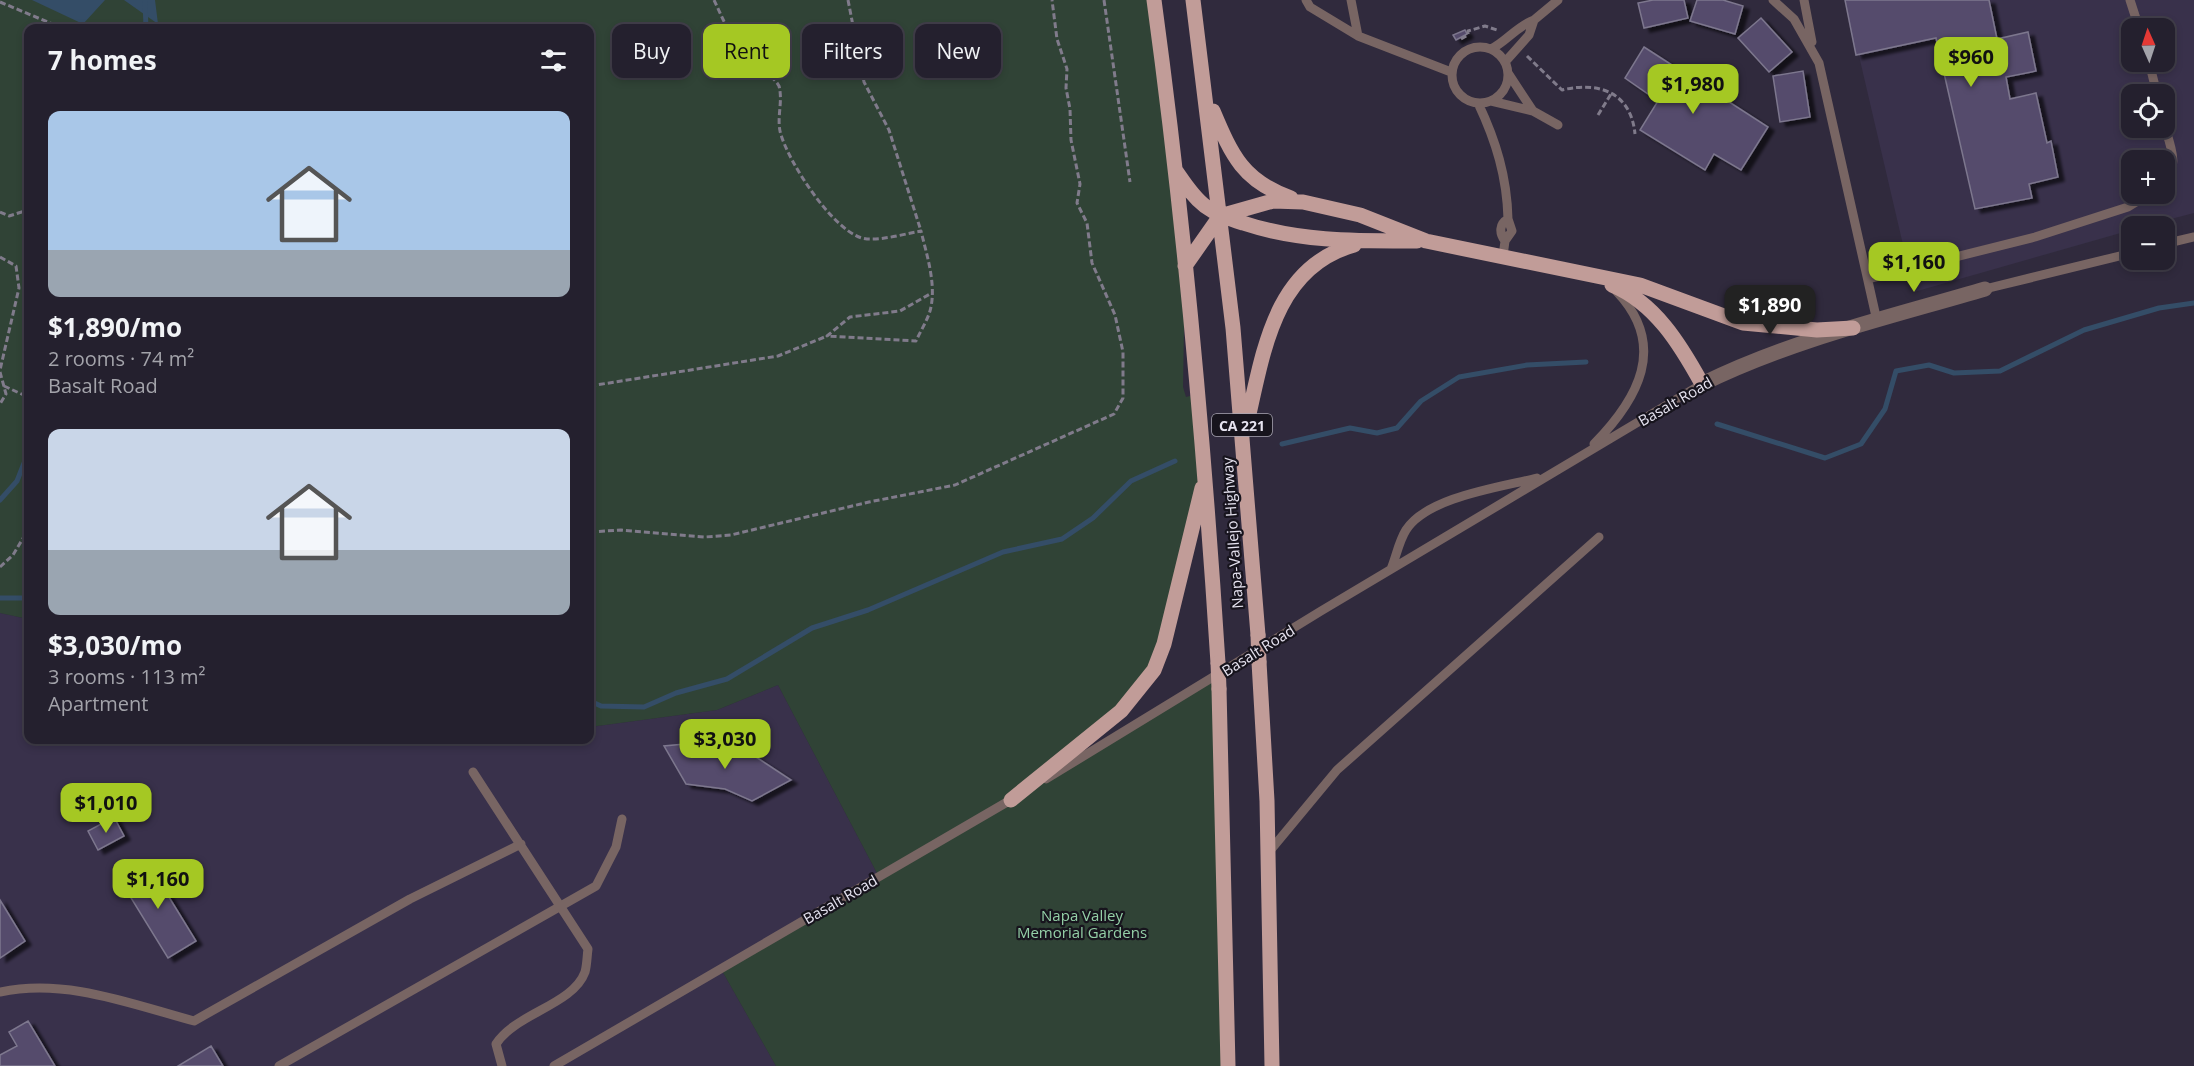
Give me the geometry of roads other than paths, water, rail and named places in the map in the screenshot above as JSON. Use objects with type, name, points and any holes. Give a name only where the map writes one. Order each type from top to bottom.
[{"type":"main road","name":"Napa-Vallejo Highway","points":[[1154,0],[1175,170],[1206,470],[1219,689],[1228,1066]]},
{"type":"main road","name":"Napa-Vallejo Highway","points":[[1193,0],[1206,91],[1243,439],[1258,635],[1269,852],[1272,1066]]},
{"type":"main road","points":[[1206,91],[1231,153],[1245,172],[1260,184],[1303,202],[1360,215],[1426,241]]},
{"type":"main road","points":[[1175,170],[1193,195],[1220,216],[1286,235],[1318,239],[1426,241],[1504,249],[1593,276],[1666,292],[1715,314],[1743,323],[1817,330],[1853,328]]},
{"type":"main road","points":[[1185,266],[1220,216],[1273,201],[1303,202]]},
{"type":"main road","points":[[1243,439],[1269,334],[1294,283],[1311,265],[1330,253],[1352,245],[1382,241]]},
{"type":"main road","points":[[1593,276],[1622,289],[1647,306],[1670,330],[1702,384]]},
{"type":"main road","points":[[1011,800],[1121,711],[1154,670],[1167,633],[1206,470]]},
{"type":"street","name":"Basalt Road","points":[[1702,384],[1745,363],[1985,289]]},
{"type":"lane","points":[[1306,0],[1310,7],[1358,36],[1451,72]]},
{"type":"lane","points":[[1351,0],[1358,36]]},
{"type":"lane","points":[[1558,0],[1534,20],[1522,24],[1503,43],[1491,49],[1473,47],[1465,50],[1453,64],[1451,72],[1455,90],[1461,97],[1478,103],[1491,100],[1533,111],[1558,125]]},
{"type":"lane","points":[[1773,0],[1794,19],[1814,50]]},
{"type":"lane","points":[[1804,0],[1877,321]]},
{"type":"lane","points":[[2130,0],[2136,18]]},
{"type":"lane","points":[[1491,100],[1506,85],[1506,67],[1529,35],[1534,20]]},
{"type":"lane","points":[[1491,49],[1506,67],[1533,111]]},
{"type":"lane","points":[[1478,103],[1494,135],[1507,185],[1508,219],[1512,231],[1504,249]]},
{"type":"lane","points":[[1868,279],[2035,237],[2133,204]]},
{"type":"lane","points":[[2175,241],[2194,237]]},
{"type":"lane","points":[[1985,289],[2121,255]]},
{"type":"lane","points":[[1585,453],[1628,406],[1639,385],[1644,362],[1638,322],[1629,305],[1616,290],[1593,276]]},
{"type":"lane","name":"Basalt Road","points":[[554,1066],[1011,800],[1391,569],[1702,384]]},
{"type":"lane","points":[[1391,569],[1406,529],[1430,509],[1466,495],[1548,475]]},
{"type":"lane","points":[[1269,852],[1337,770],[1599,537]]},
{"type":"lane","points":[[473,772],[588,948],[585,972],[573,990],[505,1030],[496,1044],[502,1066]]},
{"type":"lane","points":[[279,1066],[596,886],[616,847],[622,819]]},
{"type":"lane","points":[[0,992],[20,988],[74,988],[194,1021],[410,899],[521,844]]},
{"type":"water","points":[[32,0],[105,0],[83,24]]},
{"type":"water","points":[[124,0],[155,0],[158,24]]},
{"type":"waterway","points":[[145,0],[146,24]]},
{"type":"waterway","points":[[1717,424],[1825,458],[1861,444],[1885,409],[1896,371],[1929,365],[1954,373],[2000,371],[2084,330],[2159,308],[2194,303]]},
{"type":"waterway","points":[[1282,444],[1350,428],[1377,433],[1397,428],[1421,401],[1459,377],[1527,365],[1586,362]]},
{"type":"waterway","points":[[594,703],[601,706],[644,707],[676,693],[727,679],[812,628],[868,610],[1003,552],[1062,539],[1093,518],[1131,481],[1175,461]]},
{"type":"waterway","points":[[0,500],[17,481],[24,463]]},
{"type":"waterway","points":[[0,598],[24,598]]},
{"type":"park label","name":"Napa Valley Memorial Gardens","points":[[1082,924]]}]
